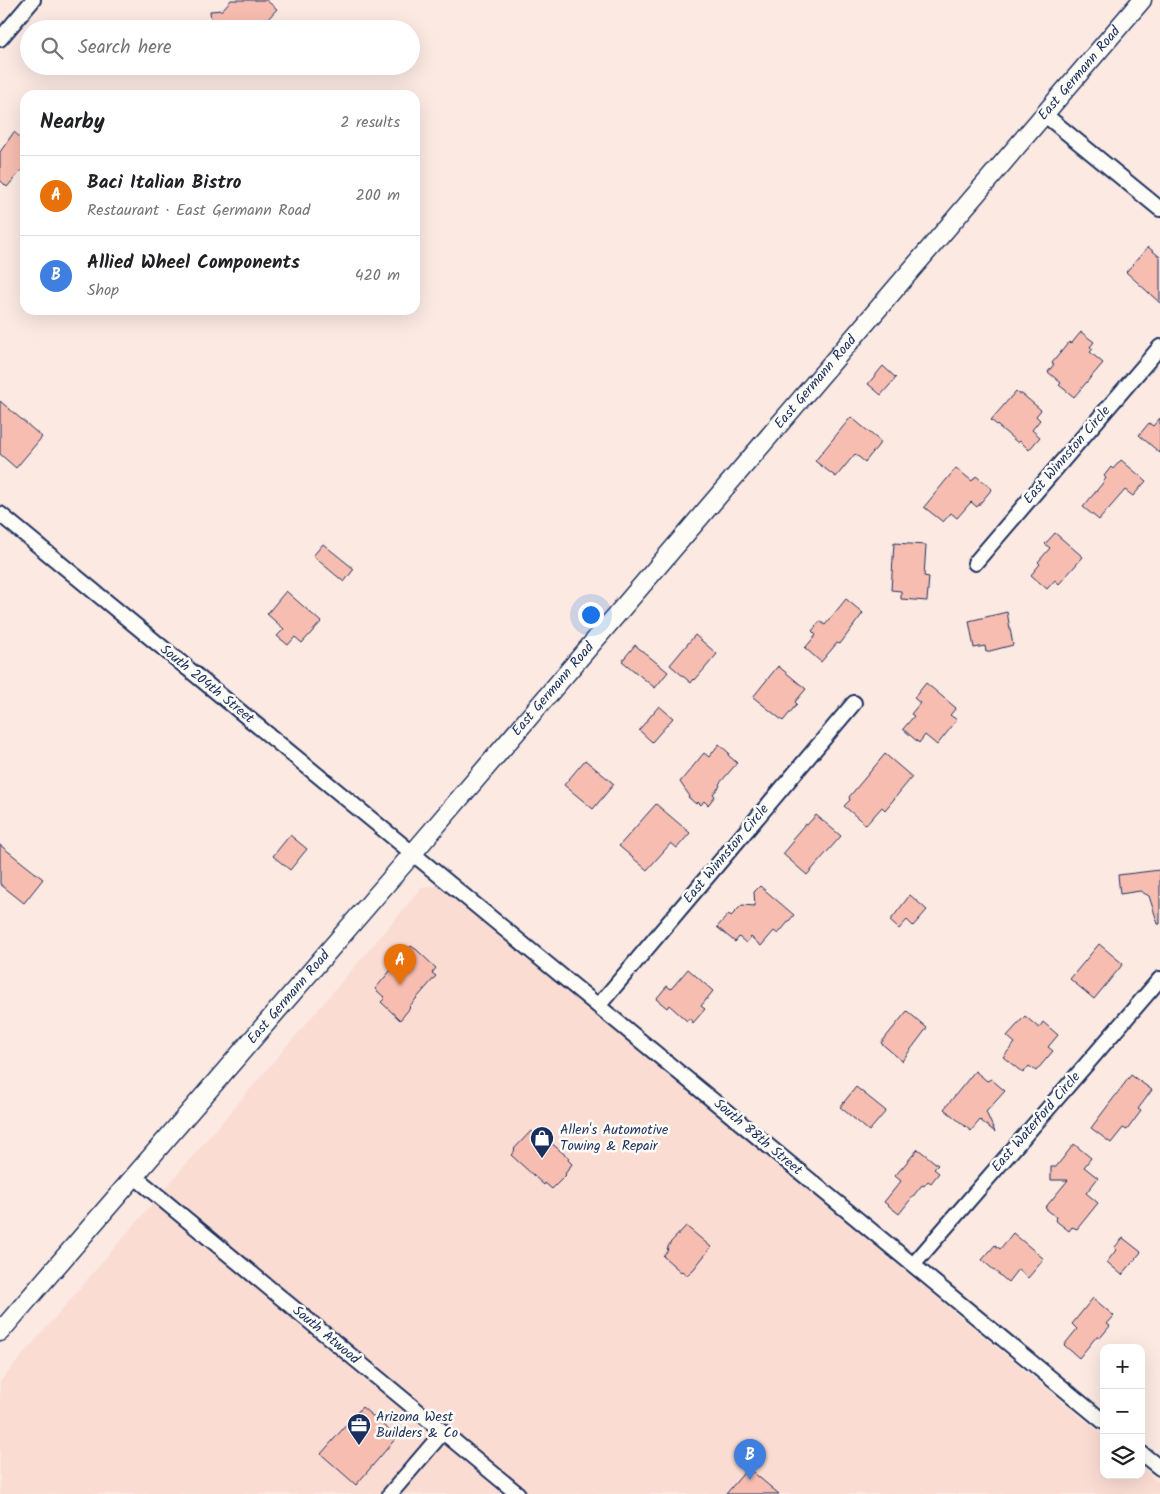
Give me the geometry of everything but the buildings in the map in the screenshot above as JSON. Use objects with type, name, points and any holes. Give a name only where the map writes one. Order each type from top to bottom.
[{"type":"street","points":[[0,39],[33,0]]},
{"type":"street","name":"East Germann Road","points":[[0,1332],[413,853],[1142,0]]},
{"type":"street","points":[[1044,114],[1160,209]]},
{"type":"street","name":"East Winnston Circle","points":[[974,563],[1160,347]]},
{"type":"street","name":"South 204th Street","points":[[0,514],[413,853]]},
{"type":"street","name":"East Winnston Circle","points":[[599,1006],[854,703]]},
{"type":"street","name":"South 88th Street","points":[[413,853],[1100,1419]]},
{"type":"street","name":"East Waterford Circle","points":[[913,1265],[1160,980]]},
{"type":"street","name":"South Atwood","points":[[134,1176],[518,1494]]},
{"type":"street","points":[[390,1494],[443,1432]]},
{"type":"street","points":[[1145,1456],[1160,1468]]},
{"type":"shaded area","points":[[428,886],[437,886],[447,891],[1100,1433],[1100,1479],[1145,1479],[1145,1470],[1160,1483],[1160,1494],[0,1494],[0,1382],[421,889]]},
{"type":"place","name":"Baci Italian Bistro","points":[[400,985]]},
{"type":"place","name":"Allen's Automotive Towing & Repair","points":[[542,1159]]},
{"type":"place","name":"Arizona West Builders & Co","points":[[359,1446]]},
{"type":"place","name":"Allied Wheel Components","points":[[750,1480]]}]
